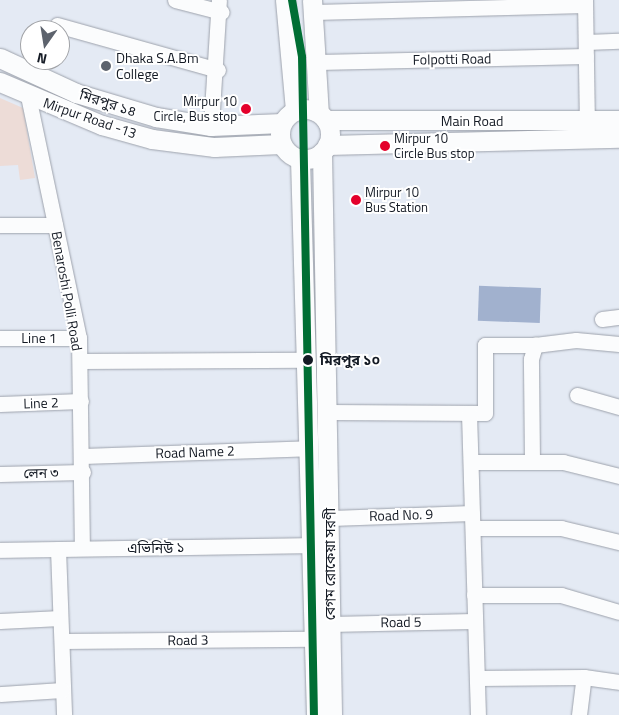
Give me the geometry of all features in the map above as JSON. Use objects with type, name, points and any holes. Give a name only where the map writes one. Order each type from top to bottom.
[{"type":"main road","points":[[285,0],[288,116],[282,144],[300,158]]},
{"type":"main road","points":[[313,6],[322,117]]},
{"type":"main road","name":"মিরপুর ১৪","points":[[0,58],[116,106],[211,126],[288,116]]},
{"type":"main road","name":"Mirpur Road -13","points":[[0,82],[28,96],[102,125],[152,138],[214,147],[282,144]]},
{"type":"main road","name":"Main Road","points":[[288,116],[619,120]]},
{"type":"main road","name":"বেগম রোকেয়া সরণী","points":[[322,117],[325,149],[331,518],[329,624],[332,715]]},
{"type":"main road","name":"Main Road","points":[[300,158],[325,149],[619,138]]},
{"type":"main road","name":"বেগম রোকেয়া সরণী","points":[[300,158],[316,715]]},
{"type":"street","points":[[175,0],[220,6],[218,70],[211,126]]},
{"type":"street","points":[[313,6],[585,2],[587,121]]},
{"type":"street","points":[[70,29],[218,70]]},
{"type":"street","name":"Folpotti Road","points":[[318,62],[586,49],[619,41]]},
{"type":"street","name":"Benaroshi Polli Road","points":[[28,96],[79,338],[83,456],[82,548]]},
{"type":"street","points":[[0,225],[55,225]]},
{"type":"street","points":[[602,319],[619,317]]},
{"type":"street","name":"Line 1","points":[[0,338],[79,338]]},
{"type":"street","points":[[328,412],[485,413],[485,345],[535,345],[576,340],[619,344]]},
{"type":"street","points":[[532,461],[531,358],[535,345]]},
{"type":"street","points":[[80,360],[307,360]]},
{"type":"street","points":[[577,395],[619,407]]},
{"type":"street","name":"Line 2","points":[[0,404],[82,402]]},
{"type":"street","points":[[469,413],[478,715]]},
{"type":"street","name":"Road Name 2","points":[[83,456],[308,448]]},
{"type":"street","points":[[471,462],[563,462],[619,476]]},
{"type":"street","name":"লেন ৩","points":[[0,474],[83,472]]},
{"type":"street","name":"Road No. 9","points":[[331,518],[472,520],[561,528],[619,542]]},
{"type":"street","name":"এভিনিউ ১","points":[[0,550],[311,545]]},
{"type":"street","points":[[58,549],[64,715]]},
{"type":"street","points":[[474,595],[561,595],[619,612]]},
{"type":"street","points":[[0,621],[60,618]]},
{"type":"street","name":"Road 5","points":[[329,624],[474,621]]},
{"type":"street","name":"Road 3","points":[[62,641],[313,639]]},
{"type":"street","points":[[478,678],[584,677],[619,682]]},
{"type":"street","points":[[579,715],[584,677]]},
{"type":"street","points":[[0,694],[62,690]]},
{"type":"shaded area","points":[[0,98],[23,108],[35,178],[20,180],[18,165],[0,166]]},
{"type":"water","points":[[479,286],[541,288],[540,323],[478,321]]},
{"type":"transit line","points":[[292,0],[302,57],[314,715]]},
{"type":"place","name":"Dhaka S.A.Bm College","points":[[106,66]]},
{"type":"place","name":"Mirpur 10 Circle, Bus stop","points":[[246,109]]},
{"type":"place","name":"Mirpur 10 Circle Bus stop","points":[[385,146]]},
{"type":"place","name":"Mirpur 10 Bus Station","points":[[356,200]]},
{"type":"place","name":"মিরপুর ১০","points":[[308,360]]}]
